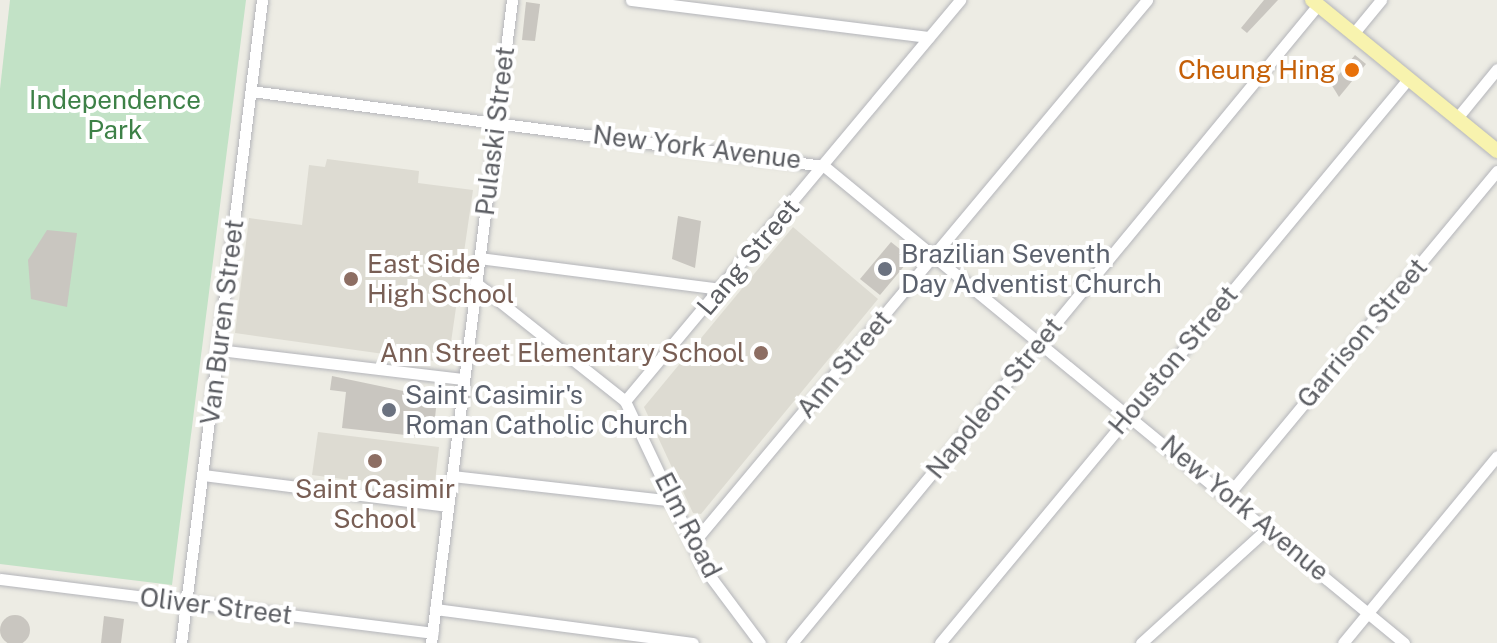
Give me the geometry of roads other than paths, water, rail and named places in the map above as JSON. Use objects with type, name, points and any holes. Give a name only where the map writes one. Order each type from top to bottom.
[{"type":"main road","points":[[1315,2],[1497,151]]},
{"type":"street","name":"Van Buren Street","points":[[181,643],[262,0]]},
{"type":"street","name":"Pulaski Street","points":[[432,638],[512,0]]},
{"type":"street","points":[[631,0],[929,37]]},
{"type":"street","name":"Lang Street","points":[[625,401],[960,0]]},
{"type":"street","name":"Ann Street","points":[[693,543],[1147,0]]},
{"type":"street","points":[[1353,34],[1381,0]]},
{"type":"street","name":"Napoleon Street","points":[[792,643],[1315,2]]},
{"type":"street","points":[[1457,118],[1497,69]]},
{"type":"street","name":"Houston Street","points":[[940,643],[1408,79]]},
{"type":"street","name":"New York Avenue","points":[[251,91],[824,166],[1130,412],[1404,643]]},
{"type":"street","name":"Garrison Street","points":[[1228,495],[1497,171]]},
{"type":"street","points":[[479,258],[721,289]]},
{"type":"street","name":"Elm Road","points":[[475,282],[625,401],[704,568],[760,643]]},
{"type":"street","points":[[219,350],[463,379]]},
{"type":"street","points":[[1343,643],[1371,614],[1497,456]]},
{"type":"street","points":[[203,475],[448,506]]},
{"type":"street","points":[[452,476],[674,501]]},
{"type":"street","points":[[1141,643],[1268,528]]},
{"type":"street","name":"Oliver Street","points":[[0,579],[186,601],[432,638]]},
{"type":"street","points":[[435,609],[693,643]]},
{"type":"place","name":"Cheung Hing","points":[[1352,70]]},
{"type":"place","name":"Brazilian Seventh Day Adventist Church","points":[[885,269]]},
{"type":"place","name":"East Side High School","points":[[351,279]]},
{"type":"place","name":"Ann Street Elementary School","points":[[761,353]]},
{"type":"place","name":"Saint Casimir's Roman Catholic Church","points":[[389,410]]},
{"type":"place","name":"Saint Casimir School","points":[[375,461]]},
{"type":"park label","name":"Independence Park","points":[[115,115]]}]
